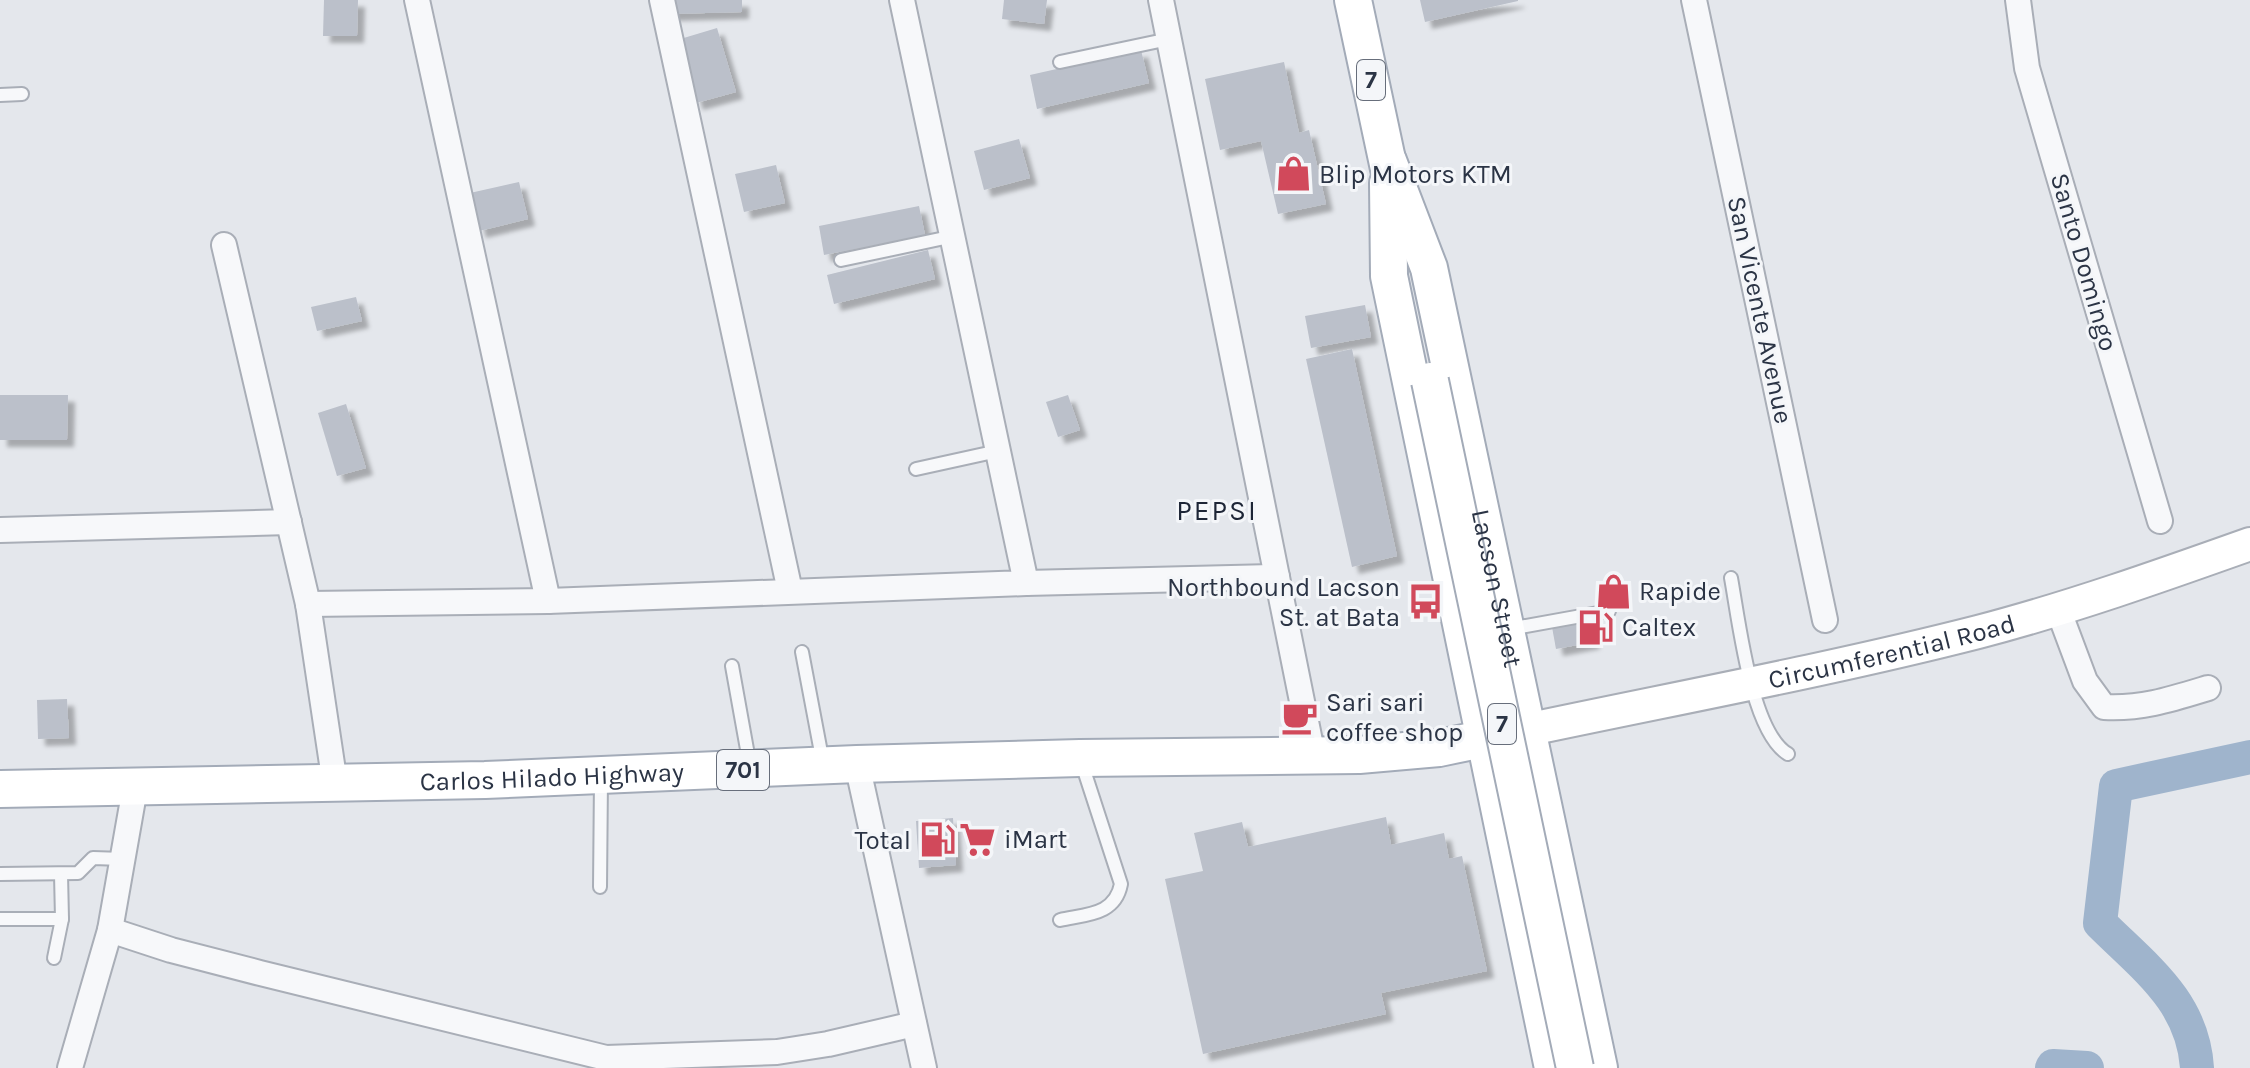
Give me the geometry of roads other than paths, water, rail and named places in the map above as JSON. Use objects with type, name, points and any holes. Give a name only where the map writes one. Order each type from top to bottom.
[{"type":"main road","name":"Lacson Street","points":[[1353,0],[1388,161],[1558,1068]]},
{"type":"main road","name":"Lacson Street","points":[[1388,161],[1429,268],[1599,1068]]},
{"type":"main road","name":"Lacson Street","points":[[1388,161],[1389,276],[1485,738],[1558,1068]]},
{"type":"main road","name":"Circumferential Road","points":[[1526,730],[1872,657],[2058,609],[2250,544]]},
{"type":"main road","name":"Carlos Hilado Highway","points":[[0,789],[335,784],[840,765],[1397,753],[1526,730]]},
{"type":"street","points":[[417,0],[548,601]]},
{"type":"street","points":[[662,0],[790,591]]},
{"type":"street","points":[[902,0],[1026,583]]},
{"type":"street","points":[[1161,0],[1313,756]]},
{"type":"street","name":"San Vicente Avenue","points":[[1694,0],[1825,620]]},
{"type":"street","name":"Santo Domingo","points":[[2018,0],[2027,68],[2160,521]]},
{"type":"street","points":[[224,245],[308,604],[335,784]]},
{"type":"street","points":[[0,530],[289,522]]},
{"type":"street","points":[[308,604],[548,601],[1277,577]]},
{"type":"street","points":[[2058,609],[2085,681],[2104,707],[2151,706],[2208,688]]},
{"type":"street","points":[[840,765],[924,1068]]},
{"type":"street","points":[[70,1068],[110,930],[135,788]]},
{"type":"street","points":[[110,930],[171,950],[260,973],[606,1058],[776,1060],[914,1024]]},
{"type":"lane","points":[[1060,62],[1169,39]]},
{"type":"lane","points":[[0,95],[22,94]]},
{"type":"lane","points":[[841,260],[954,236]]},
{"type":"lane","points":[[916,469],[998,451]]},
{"type":"lane","points":[[1731,578],[1762,722],[1778,748],[1788,754]]},
{"type":"lane","points":[[1505,630],[1609,611]]},
{"type":"lane","points":[[802,652],[840,765]]},
{"type":"lane","points":[[732,666],[750,770]]},
{"type":"lane","points":[[1060,920],[1111,906],[1119,896],[1121,884],[1080,758]]},
{"type":"lane","points":[[600,887],[601,775]]},
{"type":"lane","points":[[0,874],[78,873],[93,858],[123,859]]},
{"type":"lane","points":[[54,958],[62,919],[61,874]]},
{"type":"lane","points":[[0,919],[62,919]]},
{"type":"waterway","points":[[2197,1068],[2193,1044],[2176,1004],[2149,971],[2100,923],[2116,786],[2250,757]]},
{"type":"waterway","points":[[2052,1068],[2087,1068]]},
{"type":"place","name":"Blip Motors KTM","points":[[1293,174]]},
{"type":"place","name":"Rapide","points":[[1613,591]]},
{"type":"place","name":"Northbound Lacson St. at Bata","points":[[1426,602]]},
{"type":"place","name":"Caltex","points":[[1596,627]]},
{"type":"place","name":"Sari sari coffee shop","points":[[1300,717]]},
{"type":"place","name":"iMart","points":[[978,839]]},
{"type":"place","name":"Total","points":[[937,840]]},
{"type":"district","name":"PEPSI","points":[[1217,510]]}]
